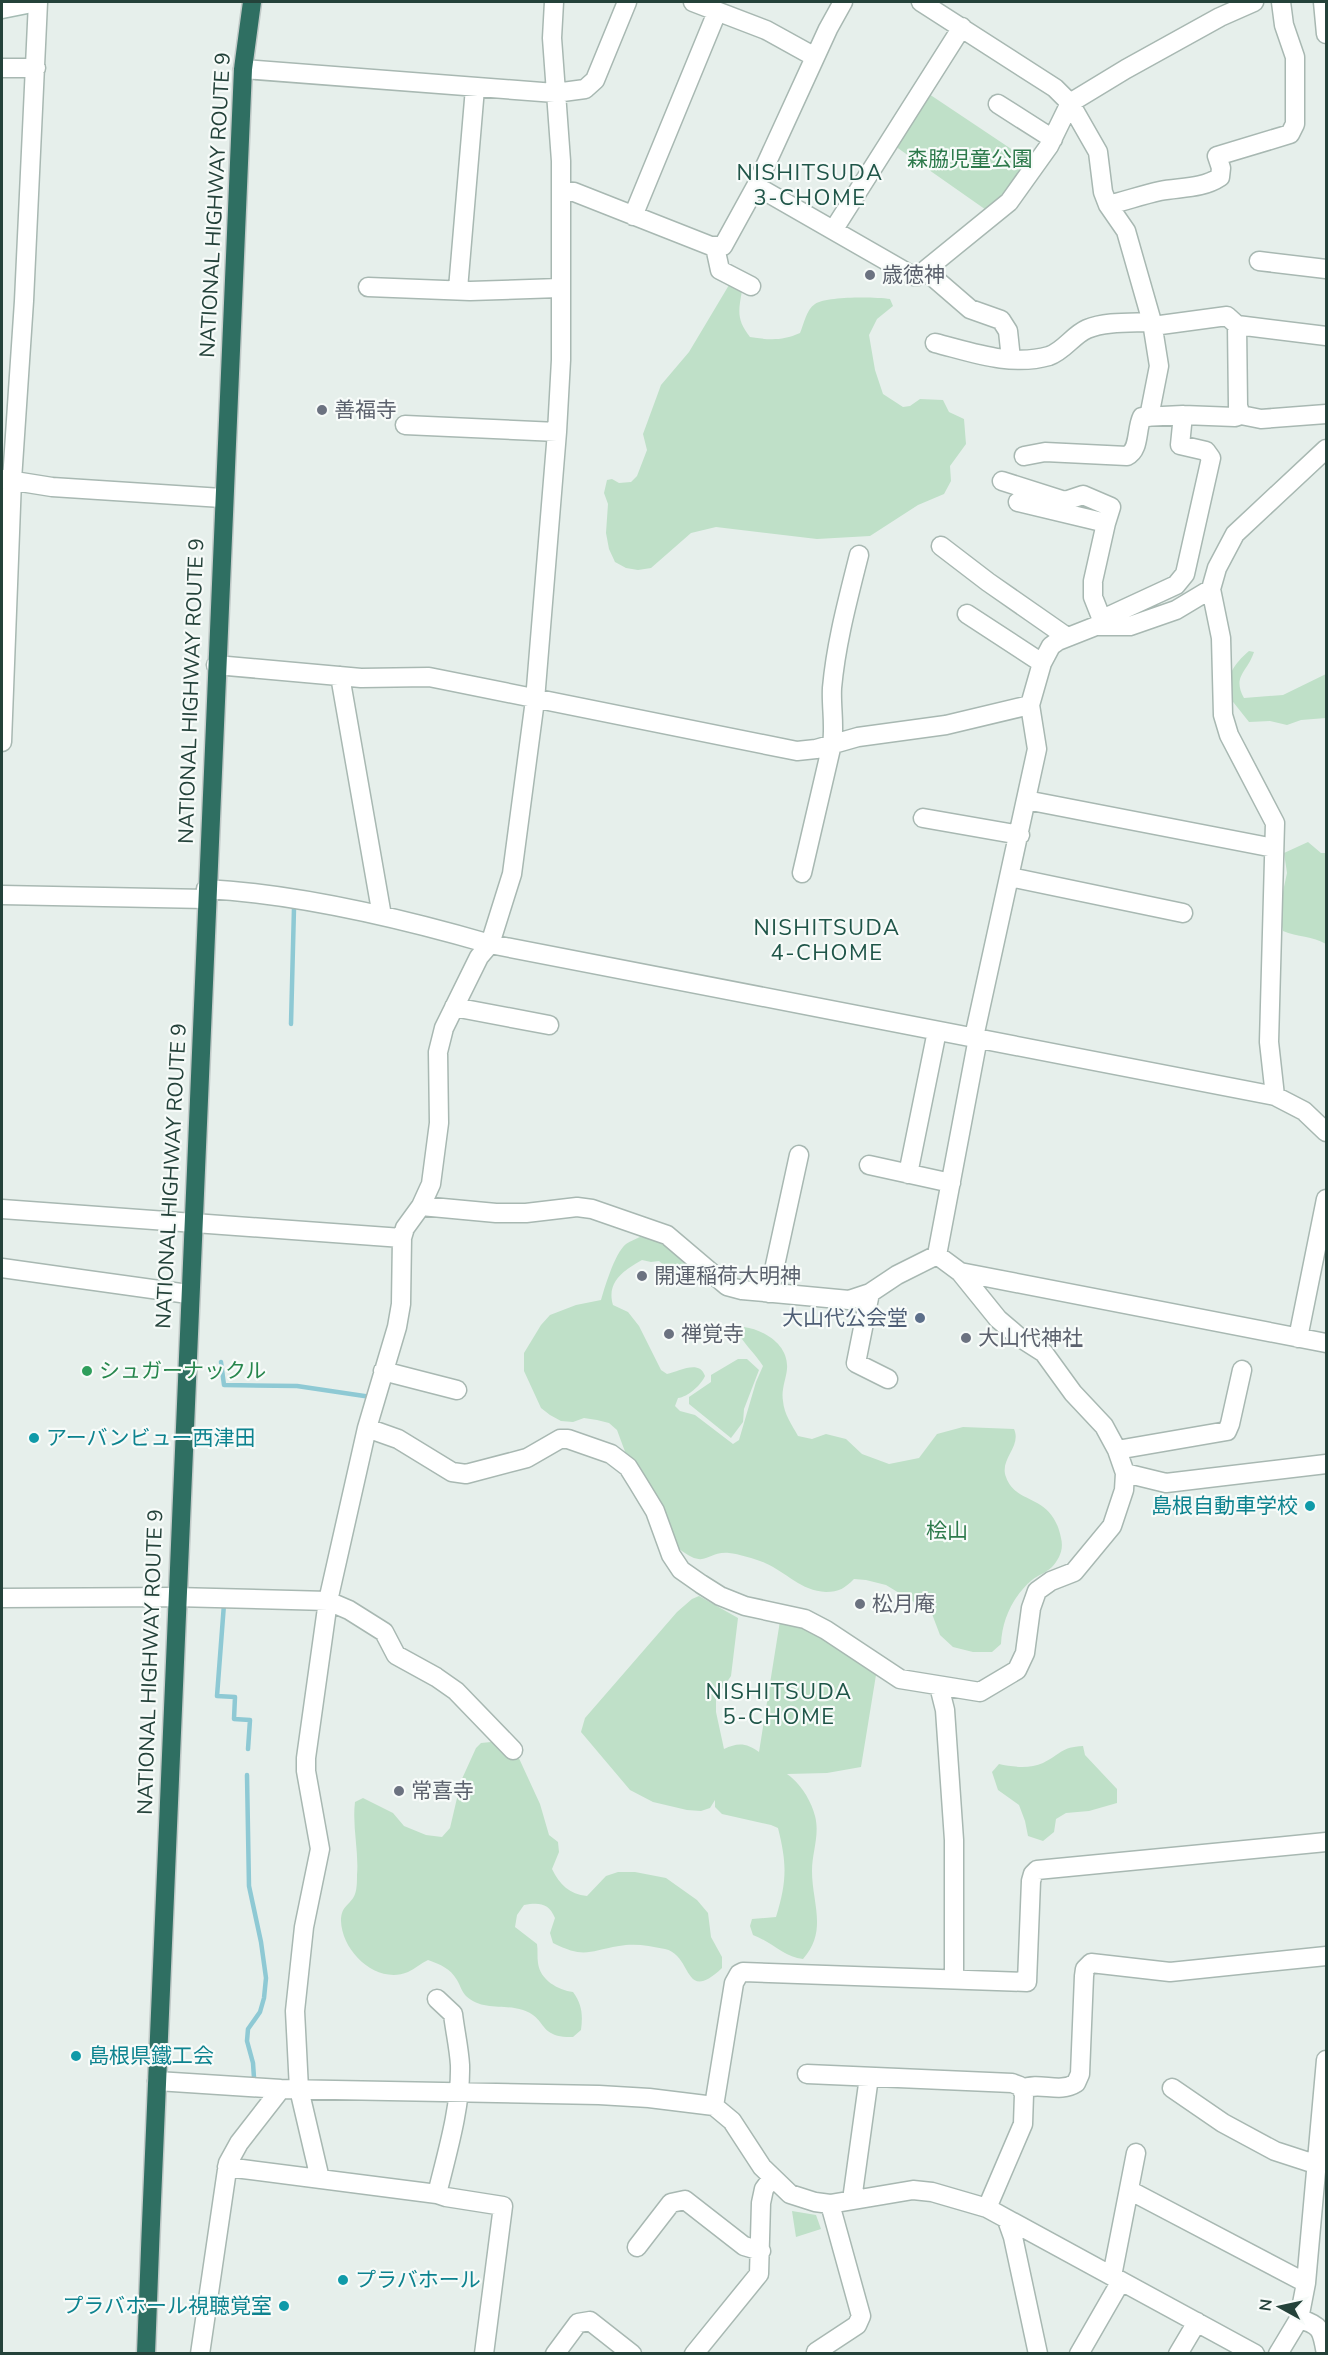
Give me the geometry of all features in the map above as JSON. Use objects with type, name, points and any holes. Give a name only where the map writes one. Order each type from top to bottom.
[{"type":"highway","name":"NATIONAL HIGHWAY ROUTE 9","points":[[147,2354],[175,1597],[222,498],[243,69],[252,2]]},
{"type":"street","points":[[2,9],[38,2],[36,68],[7,480],[2,742]]},
{"type":"street","points":[[320,2179],[290,2089],[304,1928],[320,1849],[306,1771],[306,1758],[328,1600],[367,1428],[397,1327],[401,1304],[402,1238],[405,1228],[421,1206],[431,1184],[438,1124],[438,1052],[444,1028],[454,1007],[480,957],[490,944],[512,874],[535,700],[561,360],[559,288],[561,160],[552,38],[554,2]]},
{"type":"street","points":[[243,69],[475,88],[555,93],[577,91],[591,86],[595,80],[627,2]]},
{"type":"street","points":[[693,2],[766,30],[815,57]]},
{"type":"street","points":[[561,191],[574,192],[715,247],[723,246],[756,186],[815,57],[843,2]]},
{"type":"street","points":[[921,2],[1055,88],[1070,103],[1098,152],[1103,192],[1108,205],[1126,231],[1153,324],[1159,366],[1149,417]]},
{"type":"street","points":[[756,186],[913,276],[918,276],[1009,202],[1053,139],[1070,103],[1220,17],[1254,2]]},
{"type":"street","points":[[1108,205],[1162,191],[1176,191],[1211,183],[1220,177],[1221,168],[1213,156],[1290,134],[1294,124],[1295,57],[1284,25],[1281,2]]},
{"type":"street","points":[[1323,2],[1326,34]]},
{"type":"street","points":[[633,216],[717,12]]},
{"type":"street","points":[[834,229],[962,27]]},
{"type":"street","points":[[2,68],[36,68]]},
{"type":"street","points":[[458,289],[475,88]]},
{"type":"street","points":[[998,104],[1053,139]]},
{"type":"street","points":[[715,247],[720,270],[751,286]]},
{"type":"street","points":[[1259,261],[1326,269]]},
{"type":"street","points":[[926,271],[970,309],[1000,320],[1008,331],[1011,359]]},
{"type":"street","points":[[368,287],[470,291],[559,288]]},
{"type":"street","points":[[935,343],[996,359],[1041,358],[1053,355],[1088,329],[1227,316],[1237,325],[1326,336]]},
{"type":"street","points":[[1237,325],[1238,406],[1241,415]]},
{"type":"street","points":[[1024,456],[1045,452],[1127,456],[1132,454],[1134,449],[1140,419],[1149,417],[1183,415],[1235,417],[1241,415],[1261,419],[1326,414]]},
{"type":"street","points":[[1104,625],[1109,616],[1176,585],[1185,574],[1211,458],[1206,451],[1180,445],[1183,415]]},
{"type":"street","points":[[405,425],[557,432]]},
{"type":"street","points":[[1275,1096],[1269,1042],[1275,823],[1229,735],[1223,715],[1221,638],[1211,589],[1216,568],[1234,534],[1326,450]]},
{"type":"street","points":[[7,480],[52,487],[222,498]]},
{"type":"street","points":[[1002,480],[1065,501],[1083,495],[1111,507],[1093,589],[1093,597],[1104,625]]},
{"type":"street","points":[[1018,502],[1106,523]]},
{"type":"street","points":[[941,546],[1067,637]]},
{"type":"street","points":[[802,873],[834,733],[832,686],[841,632],[859,555]]},
{"type":"street","points":[[937,1256],[976,1038],[1020,835],[1036,749],[1030,705],[1042,663],[1051,646],[1067,637],[1104,625],[1137,624],[1176,610],[1211,589]]},
{"type":"street","points":[[967,614],[1042,663]]},
{"type":"street","points":[[216,665],[361,678],[429,677],[786,750],[807,750],[858,737],[946,725],[1030,705]]},
{"type":"street","points":[[340,676],[382,916]]},
{"type":"street","points":[[1026,800],[1274,848]]},
{"type":"street","points":[[923,818],[1020,835]]},
{"type":"street","points":[[1010,877],[1183,913]]},
{"type":"street","points":[[2,895],[259,894],[382,916],[490,944],[1275,1096],[1304,1112],[1326,1132]]},
{"type":"street","points":[[454,1007],[549,1025]]},
{"type":"street","points":[[908,1174],[937,1031]]},
{"type":"street","points":[[769,1293],[799,1155]]},
{"type":"street","points":[[869,1165],[951,1183]]},
{"type":"street","points":[[1298,1338],[1326,1199]]},
{"type":"street","points":[[421,1206],[496,1213],[526,1213],[577,1206],[592,1209],[667,1235],[727,1286],[742,1290],[840,1300],[849,1300],[870,1293],[897,1275],[937,1256]]},
{"type":"street","points":[[2,1209],[402,1238]]},
{"type":"street","points":[[367,1428],[398,1439],[459,1474],[526,1458],[560,1438],[611,1454],[628,1467],[655,1511],[671,1555],[681,1570],[720,1596],[745,1606],[791,1615],[826,1630],[900,1678],[980,1692],[1017,1670],[1025,1653],[1037,1591],[1051,1581],[1074,1572],[1112,1526],[1124,1490],[1125,1473],[1117,1450],[1104,1426],[1073,1393],[1044,1353],[1019,1337],[998,1319],[960,1272],[937,1256]]},
{"type":"street","points":[[2,1268],[188,1294]]},
{"type":"street","points":[[960,1272],[1326,1343]]},
{"type":"street","points":[[870,1293],[856,1363],[888,1379]]},
{"type":"street","points":[[1117,1450],[1227,1431],[1242,1370]]},
{"type":"street","points":[[383,1371],[457,1390]]},
{"type":"street","points":[[1125,1473],[1167,1483],[1326,1464]]},
{"type":"street","points":[[2,1598],[175,1597],[328,1600],[350,1610],[384,1632],[396,1655],[456,1691],[513,1750]]},
{"type":"street","points":[[939,1686],[945,1710],[954,1840],[954,1979]]},
{"type":"street","points":[[714,2106],[734,1983],[739,1974],[748,1971],[1027,1982],[1031,1881],[1037,1870],[1326,1842]]},
{"type":"street","points":[[1022,2089],[1030,2087],[1067,2088],[1077,2083],[1080,2074],[1084,1976],[1085,1969],[1091,1963],[1170,1972],[1326,1956]]},
{"type":"street","points":[[437,1999],[453,2014],[460,2065],[448,2148],[437,2194]]},
{"type":"street","points":[[1278,2354],[1299,2319],[1306,2283],[1326,2060]]},
{"type":"street","points":[[807,2074],[1012,2083],[1022,2089],[1024,2094],[1023,2124],[987,2208]]},
{"type":"street","points":[[852,2200],[869,2077]]},
{"type":"street","points":[[157,2081],[290,2089],[599,2095],[714,2106],[732,2121],[762,2167],[790,2194],[830,2204],[921,2191],[962,2199],[987,2208],[1255,2354]]},
{"type":"street","points":[[1172,2088],[1234,2129],[1275,2151],[1318,2165]]},
{"type":"street","points":[[200,2354],[227,2166],[239,2143],[290,2089]]},
{"type":"street","points":[[1079,2354],[1116,2278],[1136,2153]]},
{"type":"street","points":[[227,2166],[437,2194],[503,2206],[484,2354]]},
{"type":"street","points":[[694,2354],[759,2274],[760,2203],[764,2189],[772,2178]]},
{"type":"street","points":[[1129,2190],[1306,2283]]},
{"type":"street","points":[[637,2247],[671,2203],[685,2200],[744,2246],[761,2251]]},
{"type":"street","points":[[816,2352],[857,2325],[861,2316],[830,2204]]},
{"type":"street","points":[[1007,2220],[1038,2354]]},
{"type":"street","points":[[1299,2319],[1312,2322],[1319,2327],[1326,2354]]},
{"type":"street","points":[[555,2354],[578,2323],[590,2321],[632,2354]]},
{"type":"street","points":[[1178,2354],[1197,2322]]},
{"type":"green space","name":"森脇児童公園","points":[[926,92],[1032,163],[989,212],[892,144]]},
{"type":"green space","points":[[729,285],[742,291],[740,316],[746,331],[750,337],[763,339],[781,339],[800,333],[809,310],[821,301],[851,298],[890,299],[893,306],[877,319],[869,335],[875,370],[883,394],[903,407],[910,406],[920,399],[943,400],[949,412],[964,419],[966,444],[950,466],[951,481],[944,494],[918,505],[870,536],[817,539],[716,527],[691,533],[651,568],[638,570],[626,568],[615,562],[609,549],[606,533],[608,504],[604,493],[607,480],[612,479],[619,483],[631,482],[637,476],[647,450],[643,434],[661,385],[689,352]]},
{"type":"green space","points":[[1249,651],[1254,652],[1240,679],[1244,698],[1283,695],[1326,674],[1326,718],[1301,720],[1287,725],[1270,721],[1249,722],[1226,693],[1233,670]]},
{"type":"green space","points":[[1308,842],[1321,853],[1326,853],[1326,944],[1316,939],[1283,931],[1279,910],[1287,873],[1284,853]]},
{"type":"green space","name":"桧山","points":[[640,1237],[655,1240],[667,1247],[690,1266],[690,1271],[676,1275],[659,1261],[642,1260],[629,1268],[614,1283],[611,1297],[613,1305],[628,1312],[639,1326],[661,1370],[667,1374],[694,1367],[702,1371],[705,1376],[700,1383],[690,1393],[678,1398],[675,1406],[680,1411],[695,1415],[733,1444],[739,1440],[763,1366],[740,1336],[744,1327],[767,1335],[780,1346],[784,1353],[787,1369],[783,1393],[784,1406],[798,1436],[812,1439],[826,1434],[846,1439],[862,1454],[889,1464],[919,1458],[937,1434],[963,1427],[1014,1429],[1015,1442],[1005,1464],[1006,1477],[1018,1492],[1050,1513],[1056,1523],[1062,1546],[1059,1557],[1052,1567],[1032,1580],[1019,1593],[1006,1617],[1001,1644],[992,1652],[973,1652],[953,1647],[940,1635],[932,1614],[886,1585],[854,1579],[838,1590],[817,1591],[801,1585],[765,1563],[747,1557],[721,1553],[701,1559],[688,1555],[678,1548],[627,1457],[617,1430],[609,1423],[597,1420],[584,1418],[573,1422],[561,1421],[541,1408],[524,1371],[524,1353],[550,1315],[576,1305],[601,1300],[611,1270],[622,1248]]},
{"type":"green space","points":[[738,1359],[747,1359],[759,1370],[744,1409],[743,1422],[731,1438],[689,1404],[689,1397],[711,1382],[711,1375]]},
{"type":"green space","points":[[699,1596],[738,1618],[731,1676],[716,1698],[716,1712],[724,1749],[742,1744],[759,1752],[780,1621],[805,1628],[828,1639],[872,1667],[876,1675],[861,1767],[827,1773],[787,1774],[801,1787],[808,1798],[816,1823],[812,1871],[817,1927],[811,1948],[803,1959],[796,1958],[753,1935],[750,1926],[752,1919],[776,1917],[784,1883],[783,1852],[778,1828],[722,1814],[715,1807],[715,1800],[710,1808],[701,1811],[653,1802],[630,1790],[581,1732],[585,1718],[677,1612]]},
{"type":"green space","points":[[491,1742],[517,1754],[540,1804],[549,1835],[558,1842],[559,1852],[552,1869],[562,1884],[570,1891],[587,1896],[606,1876],[618,1872],[635,1872],[666,1878],[697,1900],[708,1913],[711,1937],[722,1957],[722,1968],[710,1978],[701,1981],[694,1980],[674,1953],[665,1949],[631,1945],[586,1952],[572,1951],[553,1943],[550,1933],[555,1918],[550,1909],[539,1904],[524,1905],[517,1915],[515,1927],[537,1944],[539,1969],[546,1979],[561,1989],[573,1992],[580,2005],[581,2030],[573,2037],[548,2031],[531,2013],[523,2010],[472,2001],[448,1970],[428,1960],[408,1972],[396,1975],[373,1970],[363,1963],[348,1944],[341,1921],[344,1908],[353,1898],[357,1887],[355,1802],[363,1798],[393,1813],[404,1826],[426,1835],[442,1837],[450,1828],[461,1781],[476,1748],[481,1743]]},
{"type":"green space","points":[[1083,1746],[1085,1755],[1117,1789],[1117,1803],[1089,1811],[1066,1813],[1056,1819],[1054,1832],[1043,1841],[1028,1836],[1019,1805],[998,1790],[992,1772],[999,1764],[1021,1767],[1038,1765],[1065,1749]]},
{"type":"green space","points":[[792,2211],[816,2215],[821,2229],[796,2237]]},
{"type":"waterway","points":[[291,1024],[294,908]]},
{"type":"waterway","points":[[221,1362],[224,1385],[297,1386],[371,1397]]},
{"type":"waterway","points":[[224,1604],[217,1696],[235,1697],[234,1719],[250,1720],[248,1749]]},
{"type":"waterway","points":[[247,1775],[249,1886],[266,1978],[260,2012],[248,2029],[247,2041],[253,2063],[254,2078]]},
{"type":"place","name":"歳徳神","points":[[870,275]]},
{"type":"place","name":"善福寺","points":[[322,410]]},
{"type":"place","name":"開運稲荷大明神","points":[[642,1276]]},
{"type":"place","name":"大山代公会堂","points":[[920,1318]]},
{"type":"place","name":"禅覚寺","points":[[669,1334]]},
{"type":"place","name":"大山代神社","points":[[966,1338]]},
{"type":"place","name":"シュガーナックル","points":[[87,1371]]},
{"type":"place","name":"アーバンビュー西津田","points":[[34,1438]]},
{"type":"place","name":"島根自動車学校","points":[[1310,1506]]},
{"type":"place","name":"松月庵","points":[[860,1604]]},
{"type":"place","name":"常喜寺","points":[[399,1791]]},
{"type":"place","name":"島根県鐵工会","points":[[76,2056]]},
{"type":"place","name":"プラバホール","points":[[343,2280]]},
{"type":"place","name":"プラバホール視聴覚室","points":[[284,2306]]},
{"type":"district","name":"NISHITSUDA 3-CHOME","points":[[810,184]]},
{"type":"district","name":"NISHITSUDA 4-CHOME","points":[[827,940]]},
{"type":"district","name":"NISHITSUDA 5-CHOME","points":[[779,1704]]}]
